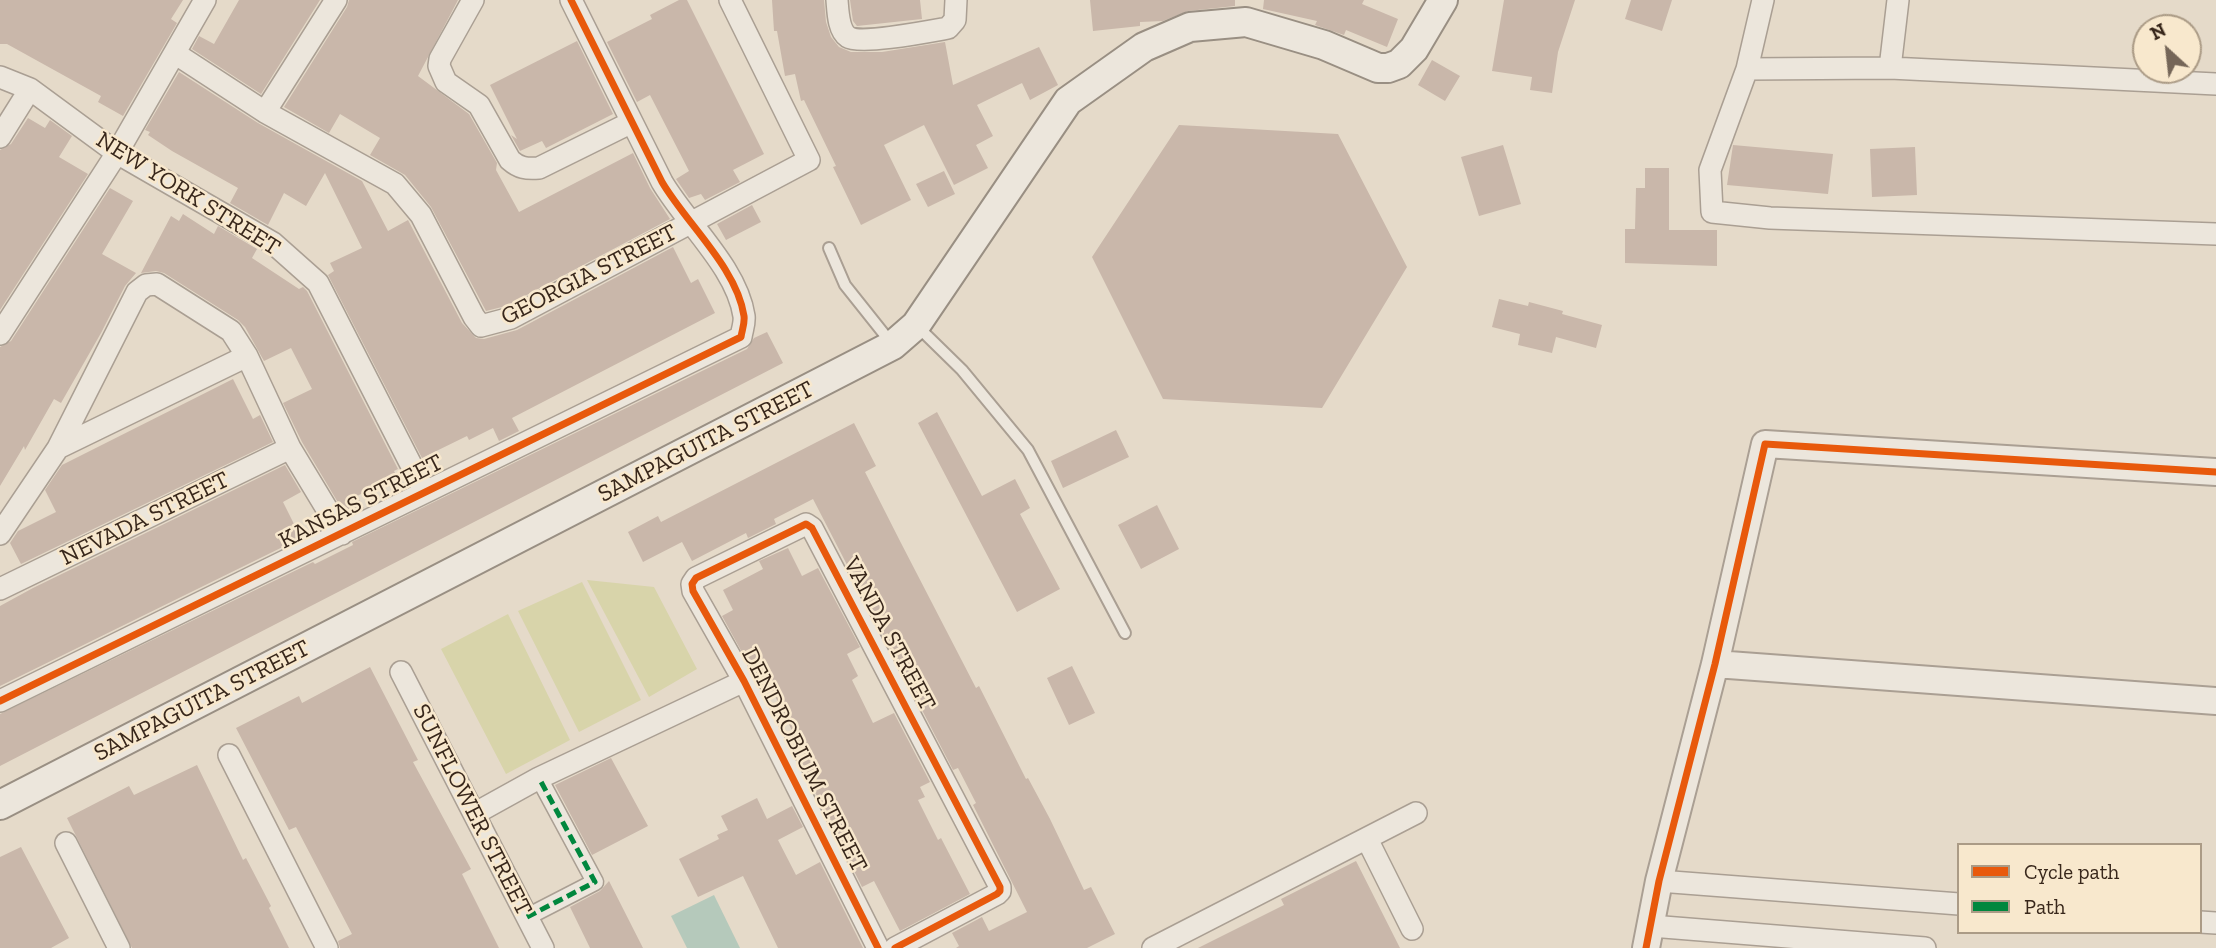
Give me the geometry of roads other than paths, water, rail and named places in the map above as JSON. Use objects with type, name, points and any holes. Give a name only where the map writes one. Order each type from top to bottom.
[{"type":"main road","name":"SAMPAGUITA STREET","points":[[0,805],[893,345],[916,325],[1068,101],[1144,47],[1190,27],[1246,22],[1324,45],[1378,68],[1399,64],[1415,50],[1443,0]]},
{"type":"street","points":[[0,334],[117,153],[205,0]]},
{"type":"street","points":[[265,112],[335,0]]},
{"type":"street","points":[[473,0],[440,59],[439,66],[446,82],[479,104],[516,166],[538,168],[632,122]]},
{"type":"street","points":[[571,0],[676,205],[692,223]]},
{"type":"street","name":"GEORGIA STREET","points":[[176,54],[265,112],[395,184],[421,215],[481,326],[511,318],[809,160],[730,0]]},
{"type":"street","points":[[837,0],[839,20],[845,34],[852,39],[869,40],[948,28],[955,20],[956,0]]},
{"type":"street","points":[[1763,0],[1747,69],[1710,170],[1712,212],[1770,218],[2216,234]]},
{"type":"street","points":[[1890,68],[1898,0]]},
{"type":"street","points":[[1747,69],[1890,68],[2216,84]]},
{"type":"street","name":"NEW YORK STREET","points":[[0,77],[30,89],[117,153],[273,243],[318,283],[424,490]]},
{"type":"street","points":[[0,137],[30,89]]},
{"type":"street","name":"KANSAS STREET","points":[[0,701],[342,534],[424,490],[741,337],[745,319],[738,290],[692,223]]},
{"type":"street","name":"KANSAS STREET","points":[[0,534],[58,448],[136,292],[146,285],[157,284],[231,331],[247,356],[290,448],[342,534]]},
{"type":"street","points":[[58,448],[247,356]]},
{"type":"street","points":[[1925,948],[1648,937],[1658,881],[1715,664],[1765,444],[2216,472]]},
{"type":"street","name":"NEVADA STREET","points":[[0,589],[290,448]]},
{"type":"street","name":"VANDA STREET","points":[[693,591],[692,584],[696,578],[800,525],[806,524],[812,528],[1000,887],[998,894],[895,948]]},
{"type":"street","name":"DENDROBIUM STREET","points":[[693,591],[744,681],[878,948]]},
{"type":"street","points":[[1715,664],[2216,701]]},
{"type":"street","name":"SUNFLOWER STREET","points":[[401,672],[543,948]]},
{"type":"street","points":[[474,814],[539,778],[744,681]]},
{"type":"street","points":[[229,755],[327,948]]},
{"type":"street","points":[[527,918],[595,882],[539,778]]},
{"type":"street","points":[[1153,948],[1191,939],[1416,813]]},
{"type":"street","points":[[1367,839],[1412,929]]},
{"type":"street","points":[[66,843],[119,948]]},
{"type":"street","points":[[1658,881],[1957,904]]},
{"type":"lane","points":[[829,248],[845,285],[893,345]]},
{"type":"lane","points":[[916,325],[962,370],[1028,450],[1125,633]]}]
